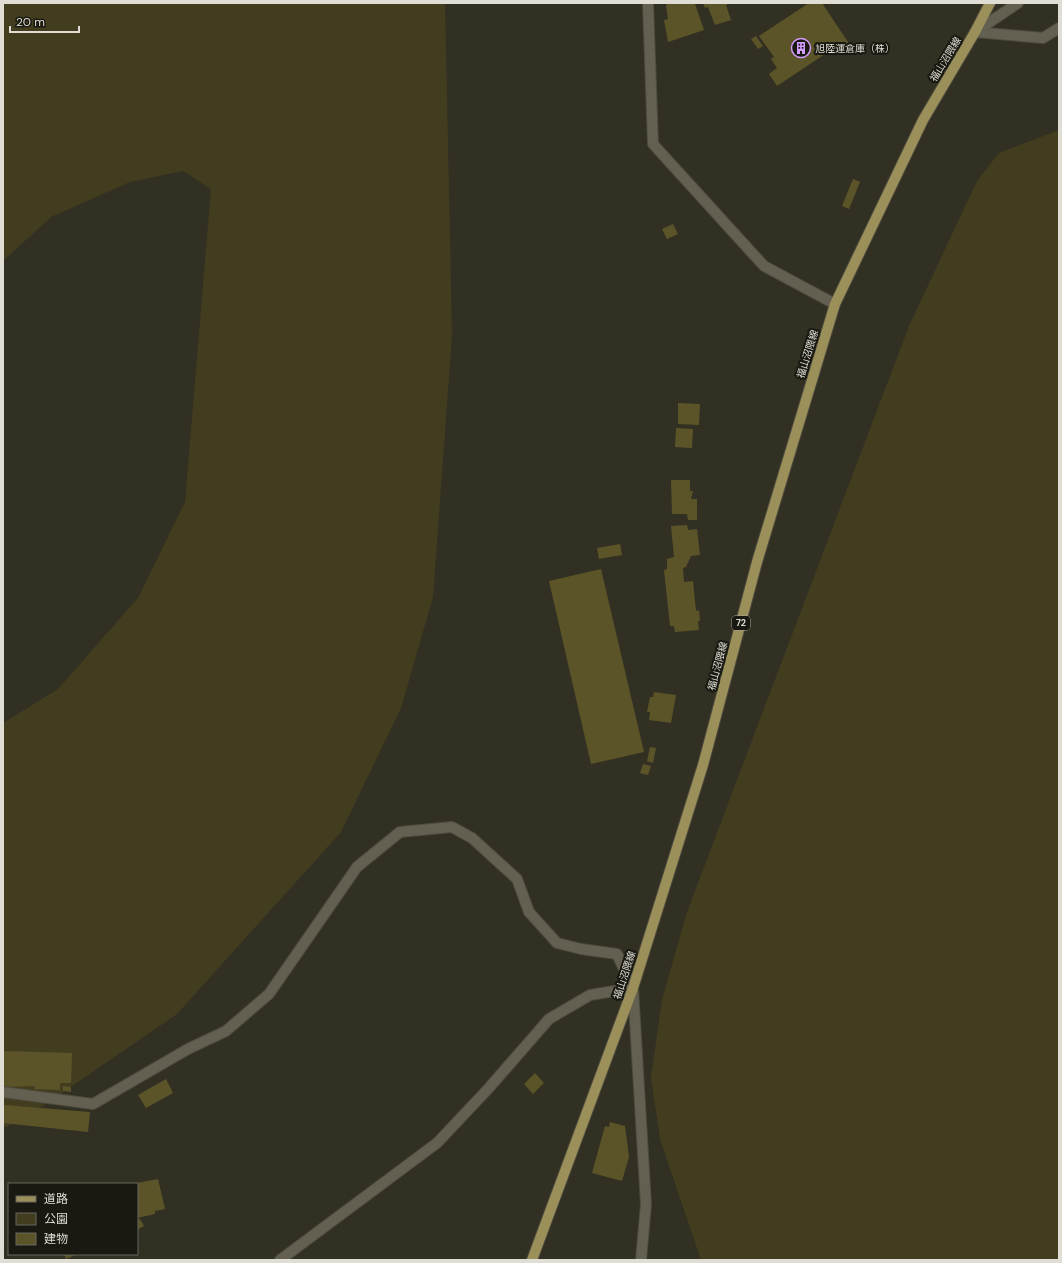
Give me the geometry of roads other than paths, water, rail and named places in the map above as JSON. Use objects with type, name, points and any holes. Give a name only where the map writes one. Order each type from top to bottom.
[{"type":"main road","name":"福山沼隈線","points":[[532,1260],[633,988],[703,765],[757,562],[835,304],[923,120],[975,32],[990,3]]},
{"type":"street","points":[[648,3],[653,144],[764,266],[835,304]]},
{"type":"street","points":[[975,32],[1018,3]]},
{"type":"street","points":[[975,32],[1043,38],[1059,28]]},
{"type":"street","points":[[3,1092],[92,1104],[188,1049],[226,1031],[269,994],[357,867],[400,832],[452,827],[472,838],[517,879],[529,912],[557,943],[617,954],[633,988],[646,1204],[641,1260]]},
{"type":"street","points":[[280,1260],[438,1143],[488,1089],[549,1019],[590,995],[633,988]]},
{"type":"place","name":"旭陸運倉庫（株）","points":[[801,48]]}]
